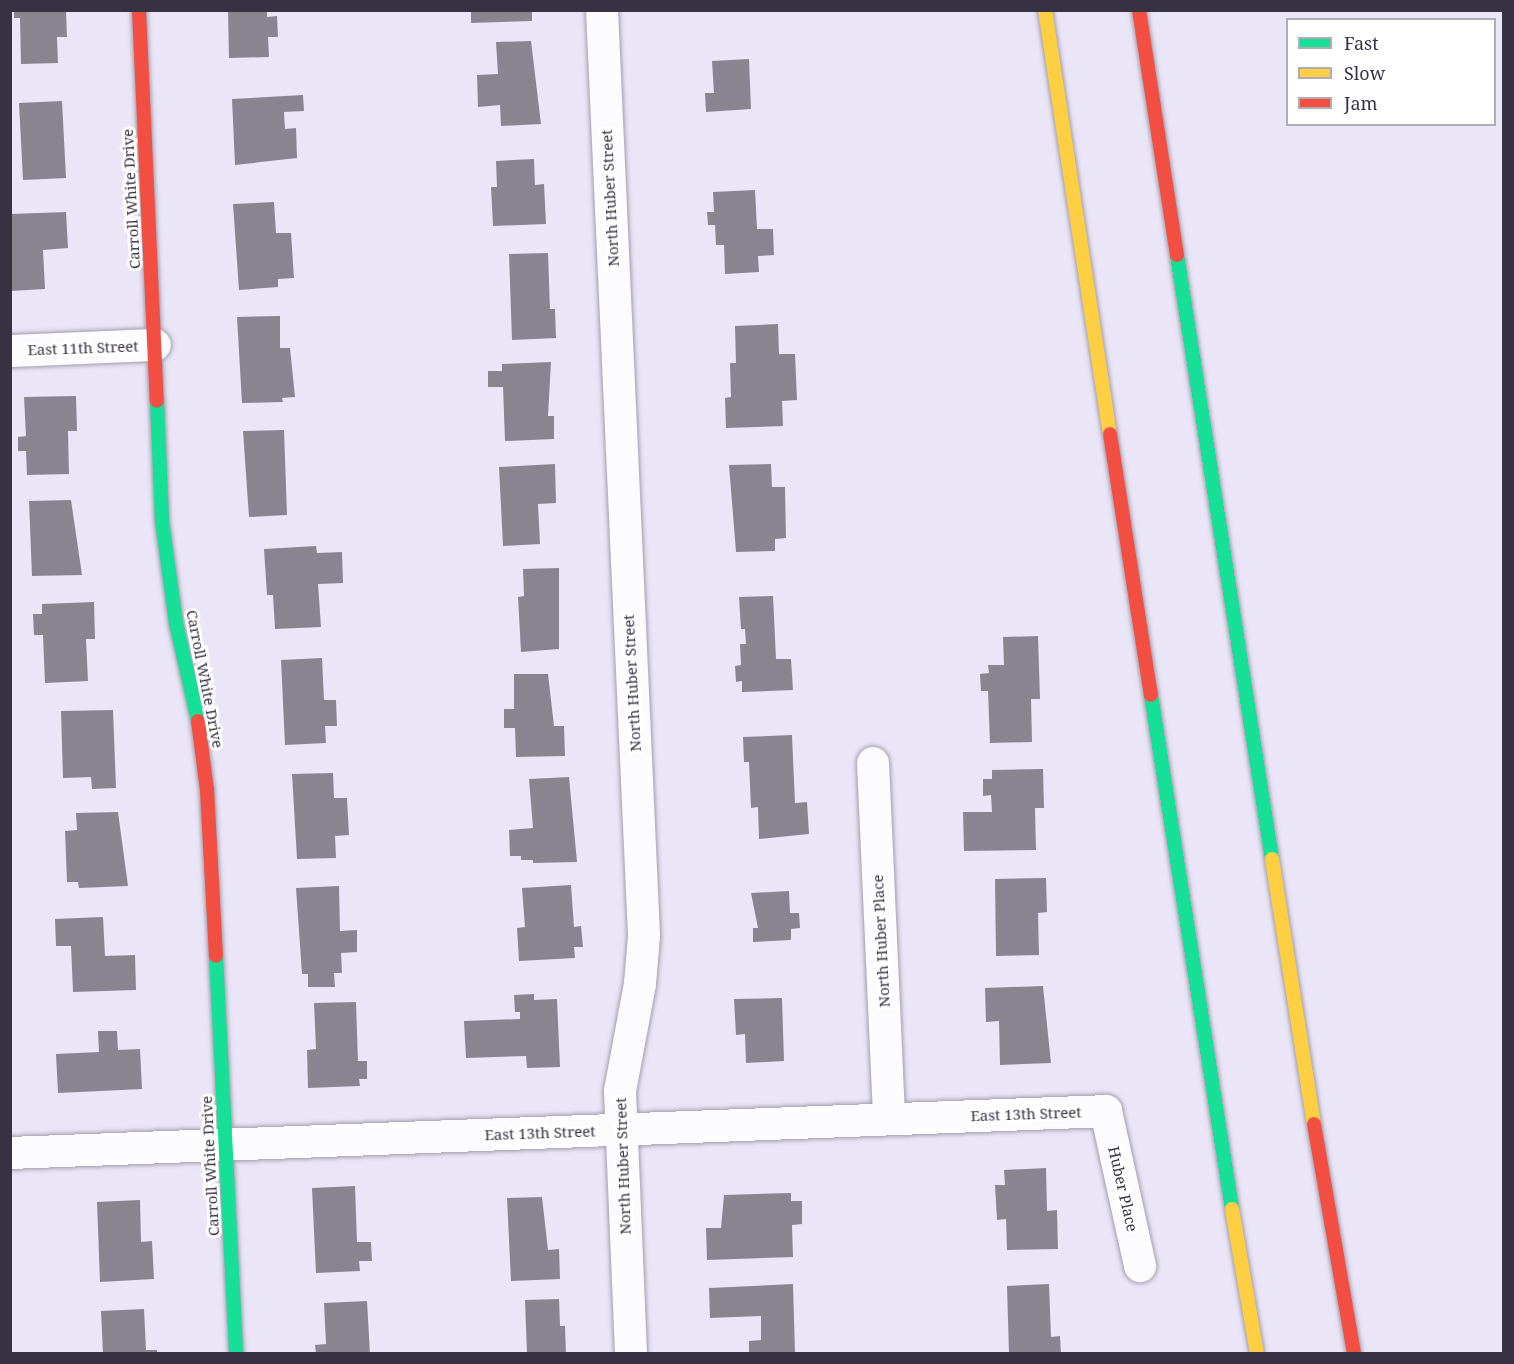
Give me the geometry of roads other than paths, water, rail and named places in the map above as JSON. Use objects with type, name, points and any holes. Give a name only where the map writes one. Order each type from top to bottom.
[{"type":"main road","name":"Carroll White Drive","points":[[139,10],[163,534],[207,790],[236,1353]]},
{"type":"main road","points":[[1045,10],[1213,1098],[1257,1353]]},
{"type":"main road","points":[[1139,10],[1306,1075],[1354,1353]]},
{"type":"street","name":"North Huber Street","points":[[602,10],[644,936],[640,984],[621,1073],[621,1130],[631,1353]]},
{"type":"street","name":"East 11th Street","points":[[10,351],[154,345]]},
{"type":"street","name":"North Huber Place","points":[[873,763],[890,1119]]},
{"type":"street","name":"East 13th Street","points":[[10,1153],[1106,1111]]},
{"type":"street","name":"Huber Place","points":[[1106,1111],[1140,1266]]}]
